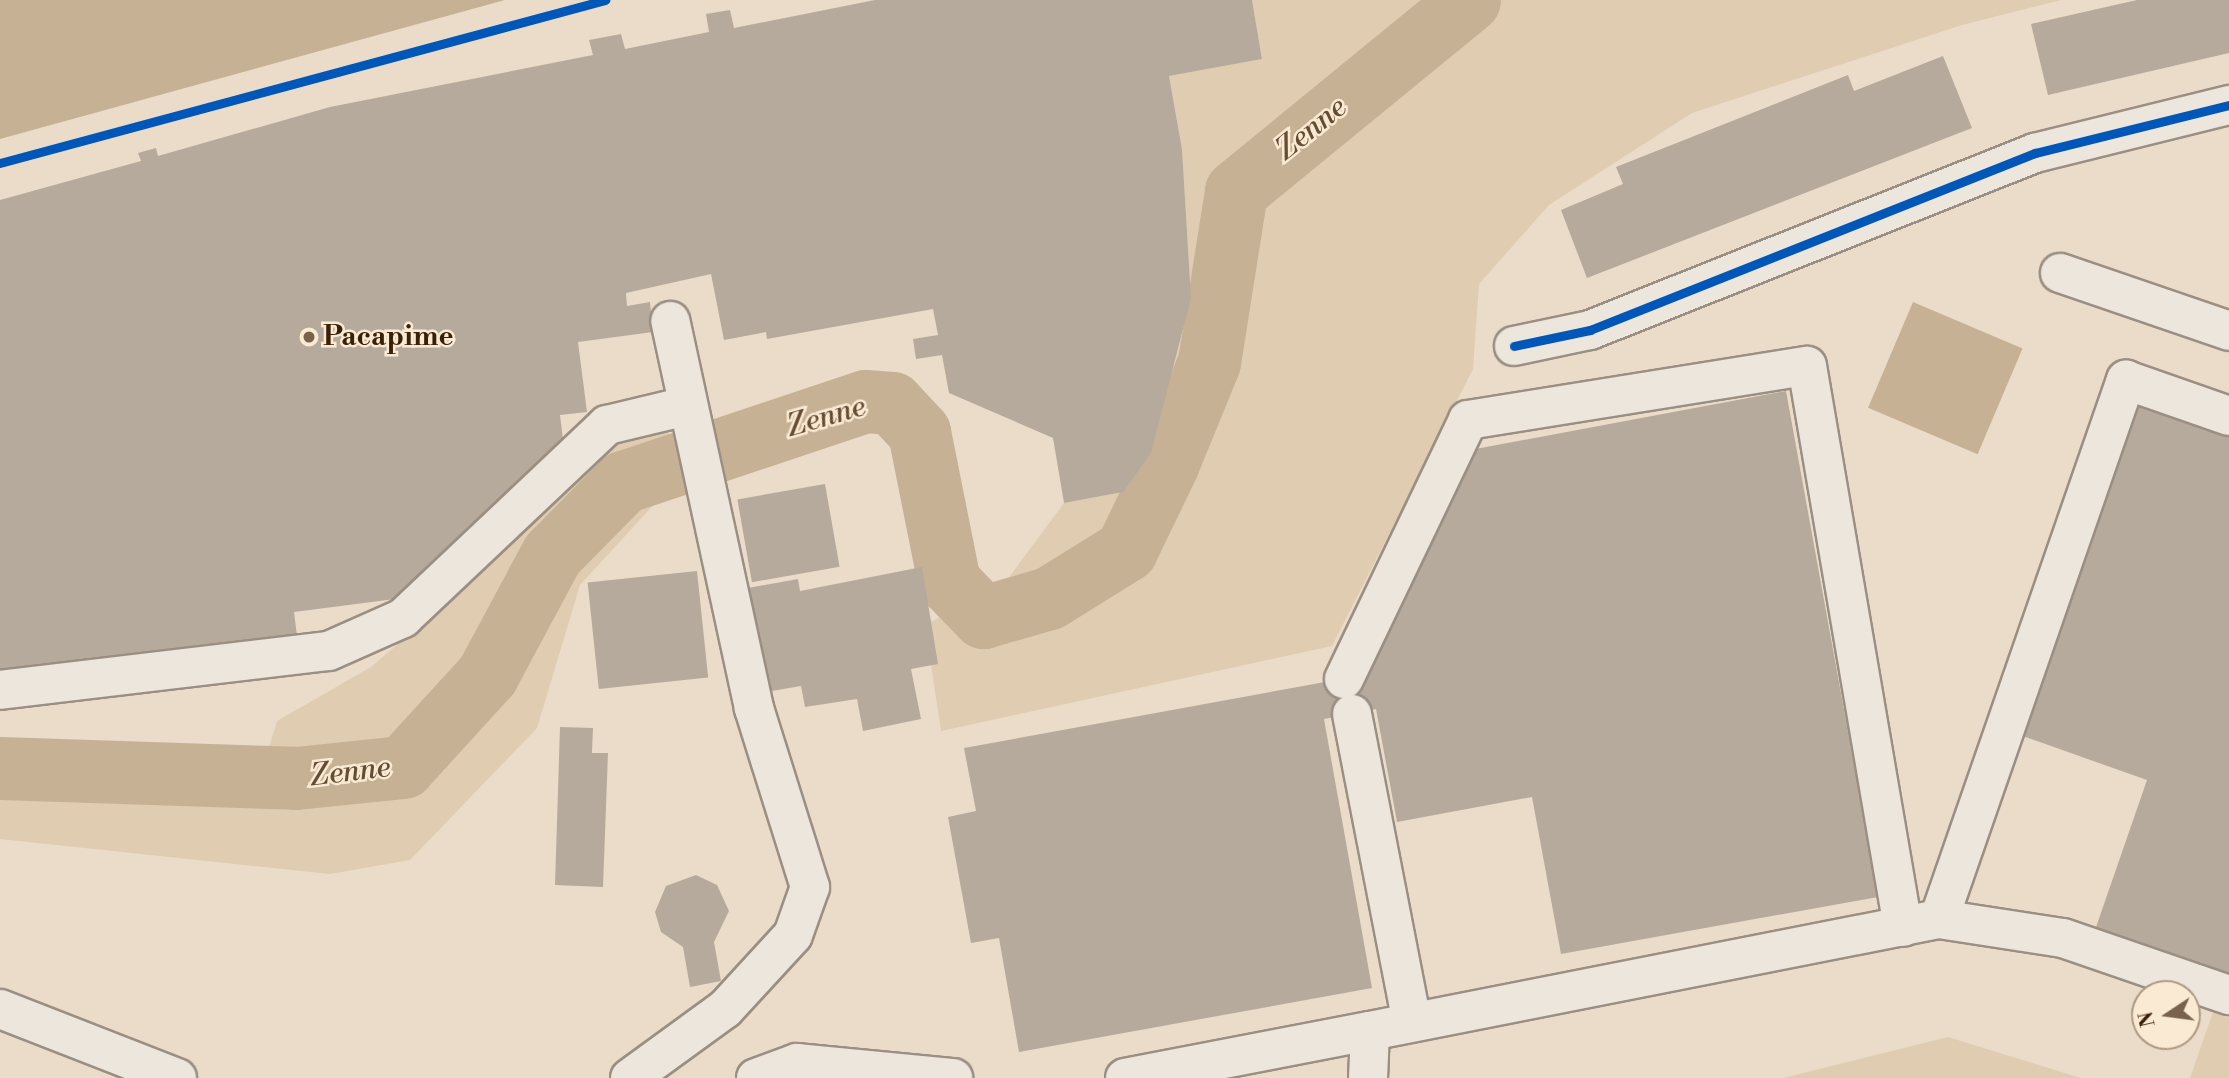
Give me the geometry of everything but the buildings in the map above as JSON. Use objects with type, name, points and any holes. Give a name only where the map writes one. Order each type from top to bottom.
[{"type":"street","points":[[1514,346],[1590,330],[2035,153],[2229,105]]},
{"type":"street","points":[[2060,273],[2229,331]]},
{"type":"street","points":[[630,1078],[725,1009],[793,935],[810,887],[754,708],[686,406],[670,321]]},
{"type":"street","points":[[1412,1022],[1348,696],[1468,419],[1807,366],[1921,923]]},
{"type":"street","points":[[1921,923],[2126,380],[2229,416]]},
{"type":"street","points":[[0,690],[329,651],[403,618],[607,425],[686,406]]},
{"type":"street","points":[[1125,1078],[1921,923],[2063,938],[2229,995]]},
{"type":"street","points":[[0,1009],[177,1078]]},
{"type":"street","points":[[1368,1078],[1370,1031]]},
{"type":"street","points":[[756,1078],[797,1063],[953,1078]]},
{"type":"shaded area","points":[[0,0],[505,0],[0,139]]},
{"type":"shaded area","points":[[1252,0],[2061,0],[1962,25],[1692,113],[1549,205],[1479,284],[1473,369],[1332,646],[941,731],[925,625],[1007,580],[1064,503],[1123,492],[1151,453],[1191,298],[1182,149],[1169,76],[1262,59]]},
{"type":"shaded area","points":[[1913,302],[2023,348],[1978,454],[1868,408]]},
{"type":"shaded area","points":[[663,417],[682,474],[580,585],[537,728],[410,860],[330,874],[0,839],[0,778],[262,770],[277,721],[371,667],[474,579],[570,473]]},
{"type":"shaded area","points":[[2213,1012],[2229,1018],[2229,1078],[2190,1078]]},
{"type":"shaded area","points":[[1948,1037],[2081,1078],[1783,1078]]},
{"type":"waterway","name":"Zenne","points":[[0,768],[296,778],[403,767],[487,675],[552,554],[623,482],[865,401],[892,403],[919,432],[949,582],[983,617],[1049,598],[1126,550],[1167,465],[1209,362],[1236,191],[1469,0]]},
{"type":"cycle path","points":[[0,163],[605,0]]},
{"type":"cycle path","points":[[1514,346],[1590,330],[2035,153],[2229,105]]},
{"type":"place","name":"Pacapime","points":[[309,337]]}]
